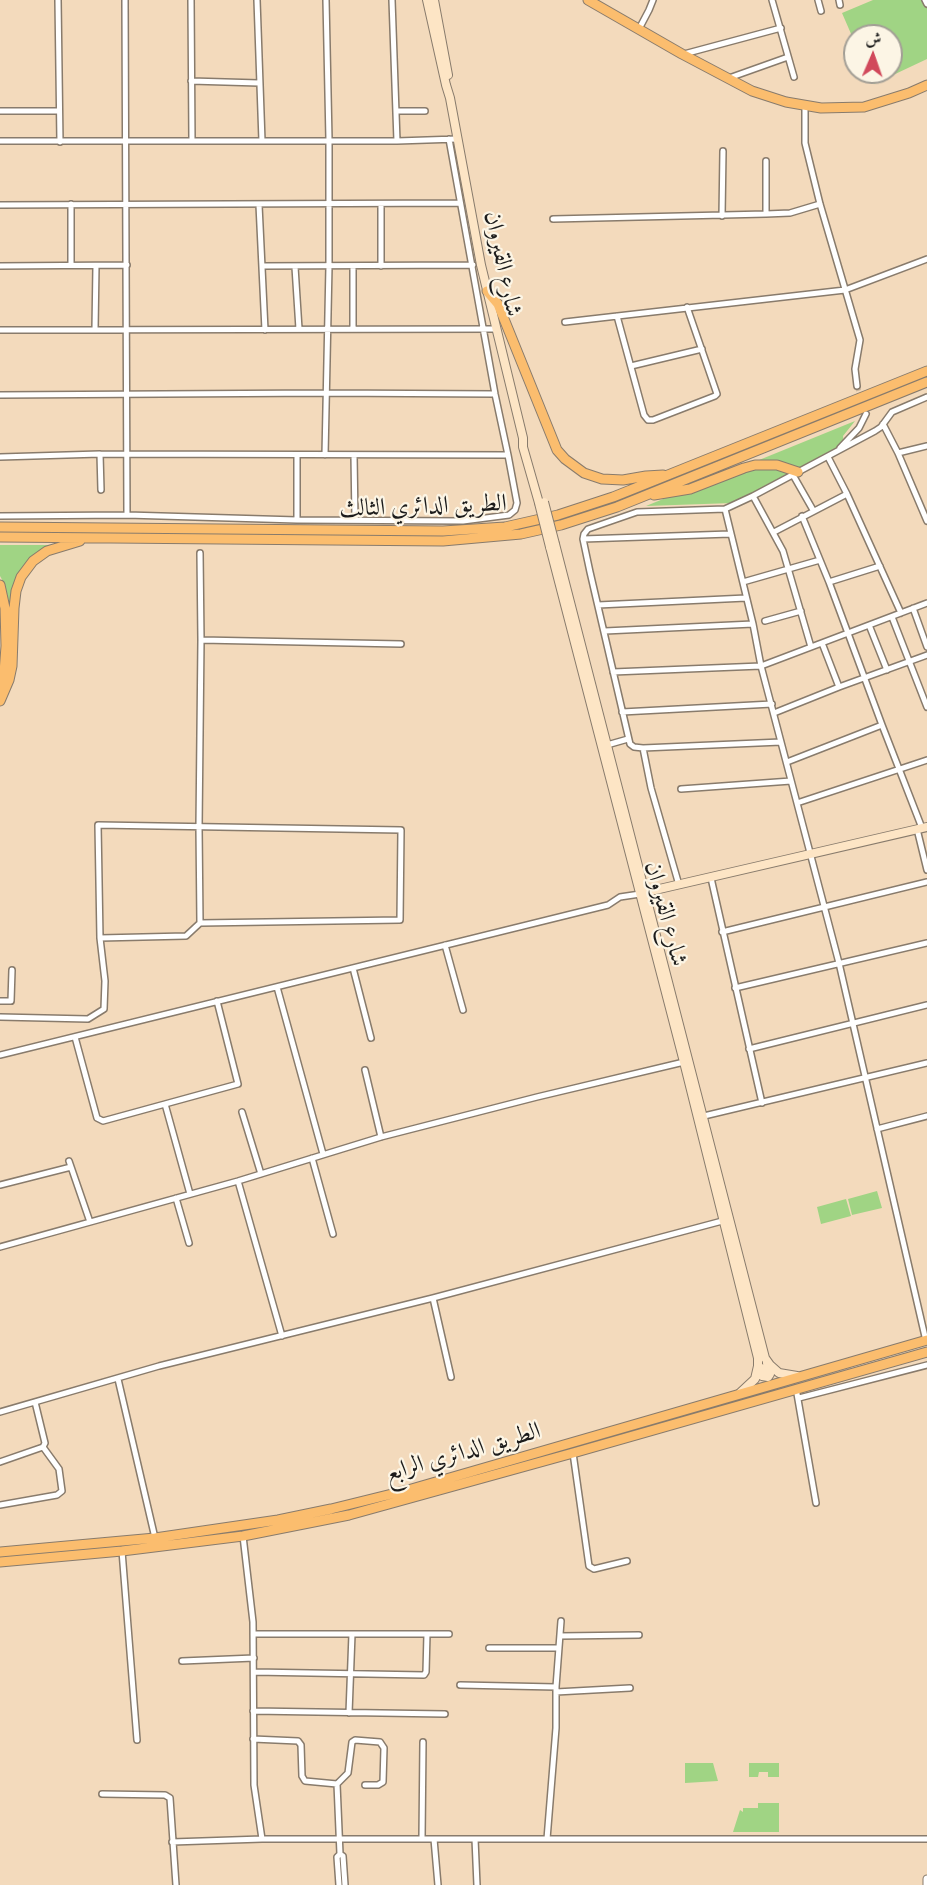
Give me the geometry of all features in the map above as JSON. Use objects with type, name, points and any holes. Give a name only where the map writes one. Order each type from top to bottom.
[{"type":"main road","name":"شارع القيروان","points":[[427,0],[450,98]]},
{"type":"main road","name":"شارع القيروان","points":[[434,0],[450,81],[453,139],[476,265],[487,291],[523,438],[523,447],[541,503],[704,1116],[726,1220]]},
{"type":"main road","points":[[588,0],[682,54],[769,98],[805,107],[842,109],[864,107],[927,85]]},
{"type":"main road","points":[[487,291],[498,304],[557,450],[564,459],[584,473],[609,480],[668,475]]},
{"type":"main road","name":"الطريق الدائري الثالث","points":[[0,527],[466,530],[505,527],[558,515],[613,497],[927,371]]},
{"type":"main road","name":"الطريق الدائري الثالث","points":[[0,537],[466,540],[520,534],[561,525],[617,507],[927,382]]},
{"type":"main road","points":[[646,495],[690,489],[755,465],[777,465],[795,474]]},
{"type":"main road","points":[[0,701],[12,666],[14,608],[21,577],[33,561],[46,551],[94,538]]},
{"type":"main road","name":"شارع القيروان","points":[[552,545],[607,746],[684,1062],[762,1361]]},
{"type":"main road","points":[[0,585],[6,629],[6,658],[0,686]]},
{"type":"main road","points":[[643,893],[922,828]]},
{"type":"main road","name":"الطريق الدائري الرابع","points":[[0,1562],[122,1551],[243,1536],[324,1515],[927,1340]]},
{"type":"main road","name":"الطريق الدائري الرابع","points":[[0,1552],[155,1538],[372,1509],[927,1352]]},
{"type":"main road","points":[[738,1394],[755,1379],[762,1361],[779,1373],[798,1376]]},
{"type":"street","points":[[58,0],[60,142]]},
{"type":"street","points":[[124,0],[127,515]]},
{"type":"street","points":[[191,0],[192,141]]},
{"type":"street","points":[[257,0],[262,141]]},
{"type":"street","points":[[325,455],[329,266],[326,0]]},
{"type":"street","points":[[392,0],[398,141]]},
{"type":"street","points":[[639,29],[652,0]]},
{"type":"street","points":[[772,0],[794,77]]},
{"type":"street","points":[[818,0],[821,11]]},
{"type":"street","points":[[682,54],[781,28]]},
{"type":"street","points":[[728,78],[788,57]]},
{"type":"street","points":[[191,81],[259,83]]},
{"type":"street","points":[[805,107],[805,143],[820,204],[860,340],[855,369],[857,386]]},
{"type":"street","points":[[0,111],[59,111]]},
{"type":"street","points":[[397,111],[425,111]]},
{"type":"street","points":[[0,141],[453,139],[460,203],[476,265],[495,393],[517,503],[515,510],[509,515],[463,521],[297,520],[127,515],[0,516]]},
{"type":"street","points":[[722,216],[723,151]]},
{"type":"street","points":[[765,161],[766,214]]},
{"type":"street","points":[[0,205],[460,203]]},
{"type":"street","points":[[71,204],[71,265]]},
{"type":"street","points":[[381,204],[381,266]]},
{"type":"street","points":[[553,219],[790,213],[820,204]]},
{"type":"street","points":[[259,205],[265,330]]},
{"type":"street","points":[[565,322],[845,290],[927,259]]},
{"type":"street","points":[[0,266],[127,265]]},
{"type":"street","points":[[262,266],[476,265]]},
{"type":"street","points":[[95,329],[96,266]]},
{"type":"street","points":[[353,266],[353,329]]},
{"type":"street","points":[[296,267],[299,329]]},
{"type":"street","points":[[617,316],[644,416],[648,420],[653,420],[717,394],[687,307]]},
{"type":"street","points":[[0,330],[496,329]]},
{"type":"street","points":[[631,366],[702,349]]},
{"type":"street","points":[[0,395],[495,393]]},
{"type":"street","points":[[781,742],[643,748],[632,746],[628,739],[583,539],[584,534],[588,530],[637,512],[725,509],[876,431],[892,412],[927,397]]},
{"type":"street","points":[[837,452],[859,428],[866,414]]},
{"type":"street","points":[[883,424],[927,521]]},
{"type":"street","points":[[898,453],[927,446]]},
{"type":"street","points":[[0,457],[99,454],[508,455]]},
{"type":"street","points":[[99,454],[101,490]]},
{"type":"street","points":[[297,455],[297,520]]},
{"type":"street","points":[[354,455],[355,520]]},
{"type":"street","points":[[828,457],[901,613]]},
{"type":"street","points":[[795,474],[813,510]]},
{"type":"street","points":[[774,532],[847,494]]},
{"type":"street","points":[[753,496],[774,532],[790,570],[811,647]]},
{"type":"street","points":[[725,509],[761,666],[839,963],[927,1340]]},
{"type":"street","points":[[802,516],[830,582],[864,679],[922,828],[927,870]]},
{"type":"street","points":[[583,539],[730,534]]},
{"type":"street","points":[[200,553],[200,923]]},
{"type":"street","points":[[743,582],[820,560]]},
{"type":"street","points":[[830,582],[880,566]]},
{"type":"street","points":[[598,605],[746,598]]},
{"type":"street","points":[[613,672],[761,666],[927,603]]},
{"type":"street","points":[[913,608],[927,647]]},
{"type":"street","points":[[765,621],[801,611]]},
{"type":"street","points":[[892,616],[927,706]]},
{"type":"street","points":[[604,631],[753,624]]},
{"type":"street","points":[[869,625],[887,670]]},
{"type":"street","points":[[201,640],[401,644]]},
{"type":"street","points":[[822,643],[839,687]]},
{"type":"street","points":[[774,713],[927,655]]},
{"type":"street","points":[[622,712],[772,704]]},
{"type":"street","points":[[787,762],[882,725]]},
{"type":"street","points":[[607,746],[628,739]]},
{"type":"street","points":[[643,748],[651,788],[679,885]]},
{"type":"street","points":[[797,803],[927,760]]},
{"type":"street","points":[[681,789],[791,781]]},
{"type":"street","points":[[0,1017],[88,1019],[104,1009],[105,981],[100,938],[98,825],[401,831],[400,920],[200,923],[186,936],[100,938]]},
{"type":"street","points":[[711,878],[762,1103]]},
{"type":"street","points":[[722,932],[927,882]]},
{"type":"street","points":[[0,1055],[608,905],[620,897],[643,893]]},
{"type":"street","points":[[735,988],[927,943]]},
{"type":"street","points":[[445,945],[463,1010]]},
{"type":"street","points":[[353,968],[371,1038]]},
{"type":"street","points":[[0,1000],[11,1001],[12,970]]},
{"type":"street","points":[[277,987],[323,1154]]},
{"type":"street","points":[[75,1037],[98,1120],[103,1121],[238,1084],[217,1001]]},
{"type":"street","points":[[749,1049],[927,1005]]},
{"type":"street","points":[[0,1247],[238,1181],[381,1137],[684,1062]]},
{"type":"street","points":[[704,1116],[927,1063]]},
{"type":"street","points":[[365,1070],[381,1137]]},
{"type":"street","points":[[165,1104],[190,1194]]},
{"type":"street","points":[[242,1112],[261,1174]]},
{"type":"street","points":[[877,1129],[927,1116]]},
{"type":"street","points":[[312,1158],[333,1234]]},
{"type":"street","points":[[0,1185],[70,1164],[90,1222]]},
{"type":"street","points":[[238,1181],[282,1336]]},
{"type":"street","points":[[177,1198],[189,1243]]},
{"type":"street","points":[[0,1412],[159,1366],[433,1298],[726,1220]]},
{"type":"street","points":[[433,1298],[451,1377]]},
{"type":"street","points":[[799,1398],[927,1365]]},
{"type":"street","points":[[118,1379],[155,1538]]},
{"type":"street","points":[[796,1388],[816,1503]]},
{"type":"street","points":[[35,1402],[45,1443],[43,1447]]},
{"type":"street","points":[[0,1462],[43,1447]]},
{"type":"street","points":[[0,1505],[57,1495],[62,1491],[59,1469],[43,1447]]},
{"type":"street","points":[[573,1454],[589,1566],[594,1569],[627,1561]]},
{"type":"street","points":[[243,1536],[251,1596],[253,1634],[254,1785],[262,1839]]},
{"type":"street","points":[[122,1551],[137,1740]]},
{"type":"street","points":[[547,1839],[556,1728],[556,1689],[561,1621]]},
{"type":"street","points":[[253,1634],[449,1634]]},
{"type":"street","points":[[349,1713],[352,1634]]},
{"type":"street","points":[[254,1672],[424,1675],[427,1634]]},
{"type":"street","points":[[560,1636],[639,1635]]},
{"type":"street","points":[[489,1648],[559,1648]]},
{"type":"street","points":[[183,1661],[254,1658]]},
{"type":"street","points":[[460,1685],[556,1689],[630,1688]]},
{"type":"street","points":[[253,1711],[445,1714]]},
{"type":"street","points":[[253,1740],[298,1741],[301,1745],[302,1776],[305,1781],[337,1784]]},
{"type":"street","points":[[342,1882],[337,1857],[340,1854],[337,1784],[348,1773],[352,1742],[355,1740],[380,1742],[384,1748],[383,1782],[378,1785],[366,1785]]},
{"type":"street","points":[[422,1838],[423,1742]]},
{"type":"street","points":[[102,1794],[167,1796],[170,1801],[171,1842],[176,1885]]},
{"type":"street","points":[[171,1842],[422,1838],[927,1839]]},
{"type":"street","points":[[434,1839],[438,1885]]},
{"type":"street","points":[[475,1839],[477,1885]]},
{"type":"street","points":[[927,1879],[927,1885]]},
{"type":"green space","points":[[873,0],[925,0],[927,3],[927,59],[903,70],[903,24],[847,24],[842,13]]},
{"type":"green space","points":[[855,421],[843,436],[844,445],[733,503],[646,506]]},
{"type":"green space","points":[[0,545],[56,545],[38,554],[10,607],[5,585],[0,576]]},
{"type":"green space","points":[[877,1191],[882,1208],[852,1215],[848,1199]]},
{"type":"green space","points":[[846,1199],[851,1216],[821,1224],[817,1207]]},
{"type":"green space","points":[[685,1763],[713,1763],[718,1781],[685,1783]]},
{"type":"green space","points":[[749,1763],[779,1763],[779,1777],[768,1777],[768,1772],[759,1772],[758,1777],[749,1777]]},
{"type":"green space","points":[[758,1803],[779,1803],[779,1832],[733,1832],[740,1810],[743,1812],[743,1808],[758,1808]]},
{"type":"tunnel","points":[[857,386],[865,410]]}]
